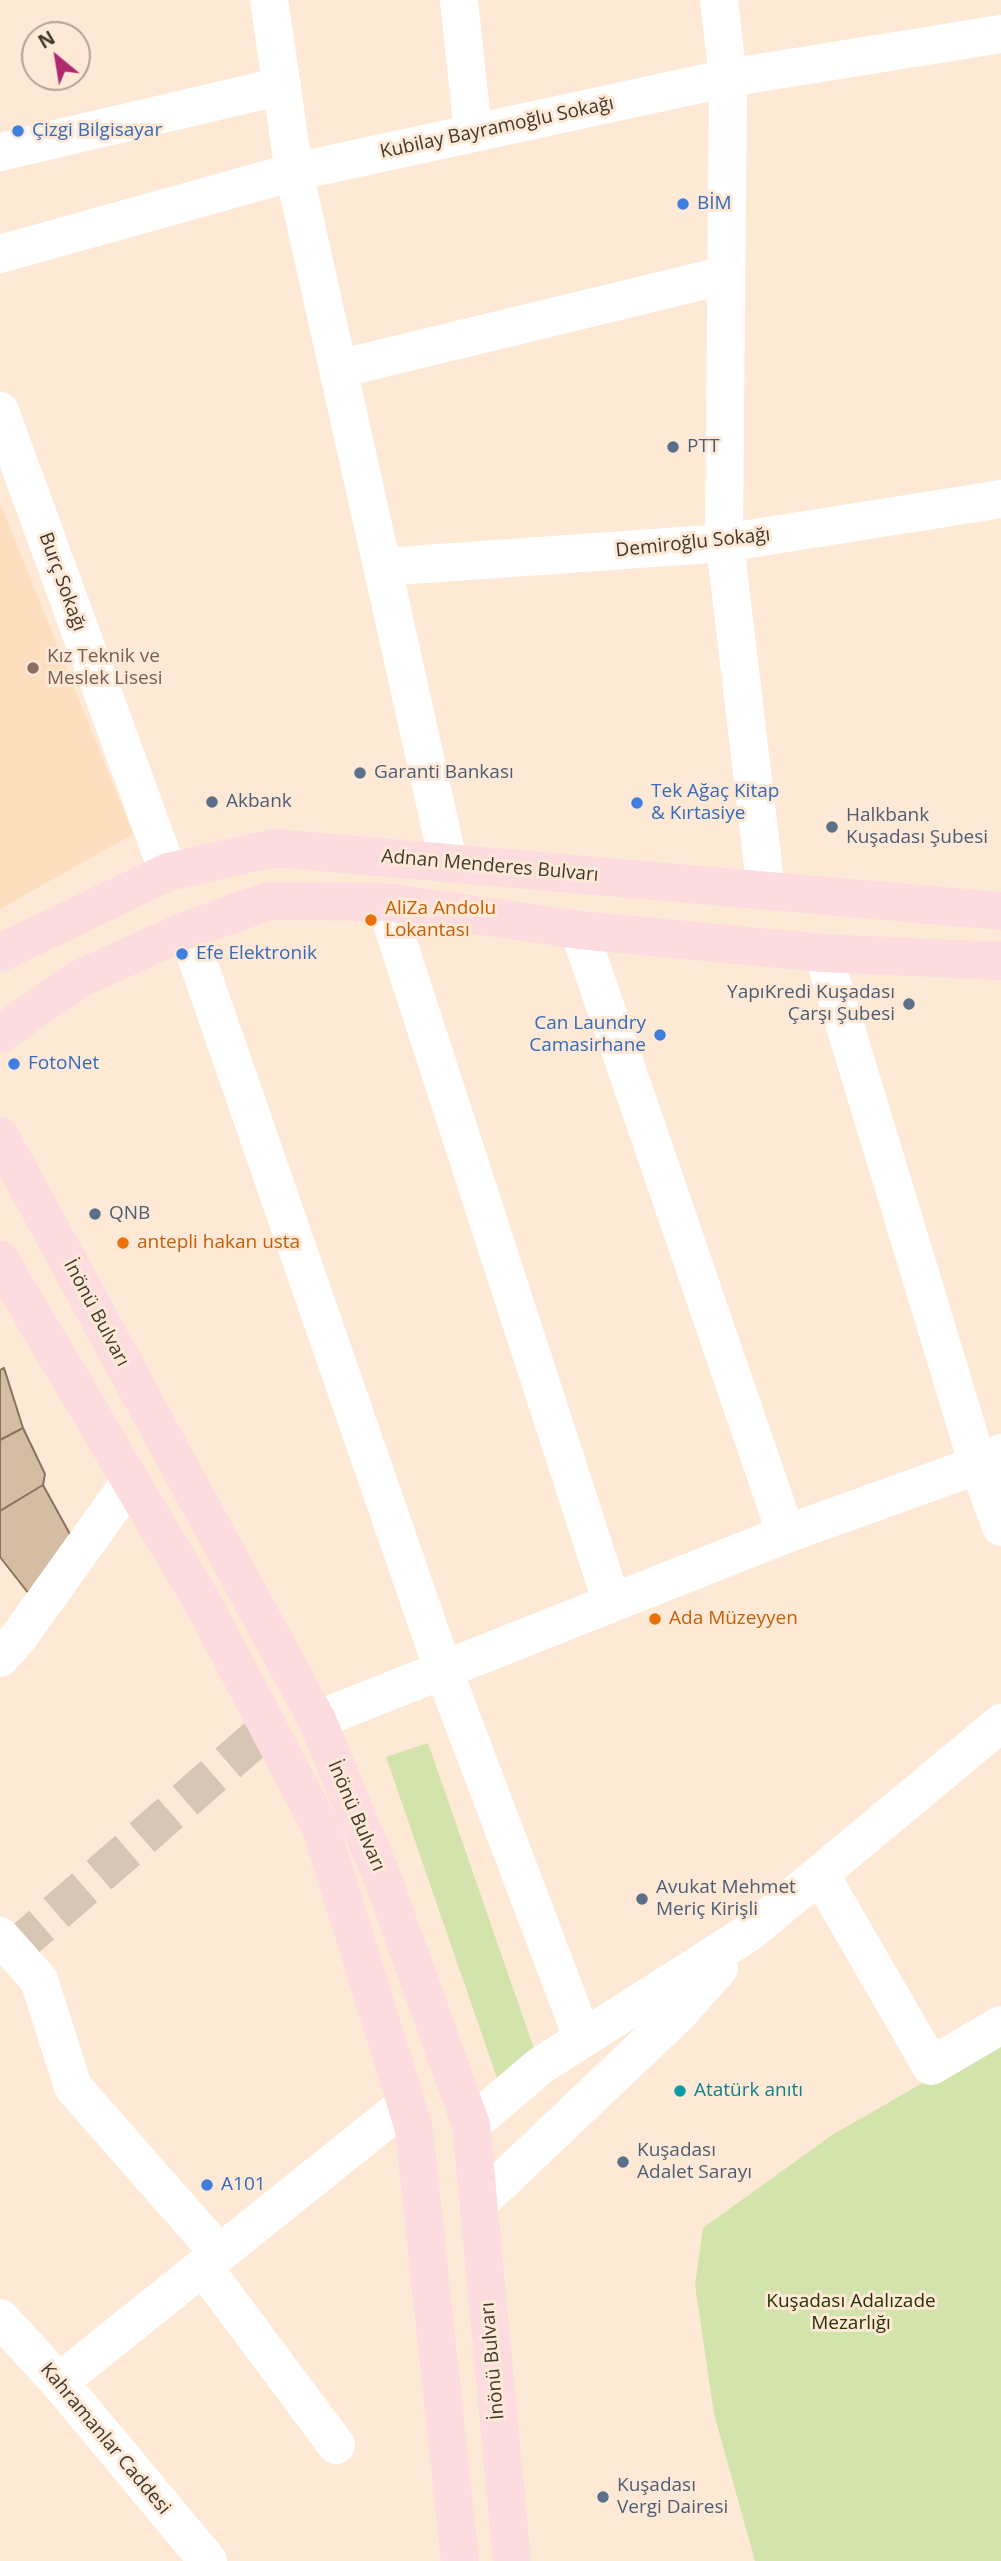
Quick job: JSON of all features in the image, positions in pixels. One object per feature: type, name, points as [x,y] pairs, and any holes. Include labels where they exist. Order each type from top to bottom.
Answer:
[{"type":"main road","name":"Adnan Menderes Bulvarı","points":[[0,953],[168,872],[274,848],[1001,911]]},
{"type":"main road","points":[[0,1001],[79,979],[187,930],[269,901],[385,902],[579,930],[823,953],[1001,961]]},
{"type":"main road","points":[[0,1034],[79,979]]},
{"type":"main road","name":"İnönü Bulvarı","points":[[0,1136],[317,1720],[382,1877],[471,2124],[512,2561]]},
{"type":"main road","name":"İnönü Bulvarı","points":[[0,1260],[204,1605],[321,1828],[410,2116],[460,2561]]},
{"type":"main road","points":[[410,2116],[471,2124]]},
{"type":"street","points":[[269,0],[294,172],[448,861]]},
{"type":"street","points":[[459,0],[473,133]]},
{"type":"street","points":[[719,0],[728,78],[724,543],[766,890]]},
{"type":"street","name":"Kubilay Bayramoğlu Sokağı","points":[[0,254],[294,172],[728,78],[1001,34]]},
{"type":"street","points":[[0,152],[282,86]]},
{"type":"street","points":[[338,369],[726,275]]},
{"type":"street","name":"Burç Sokağı","points":[[0,411],[168,872]]},
{"type":"street","name":"Demiroğlu Sokağı","points":[[383,567],[724,543],[1001,499]]},
{"type":"street","points":[[385,902],[612,1603]]},
{"type":"street","points":[[187,930],[443,1669],[583,2039]]},
{"type":"street","points":[[579,930],[786,1534]]},
{"type":"street","points":[[823,953],[990,1459],[1001,1527]]},
{"type":"street","points":[[317,1720],[786,1534],[990,1459]]},
{"type":"street","points":[[6,1635],[130,1482]]},
{"type":"street","points":[[471,2124],[540,2066],[750,1932],[1001,1723]]},
{"type":"street","points":[[820,1874],[931,2066],[1001,2025]]},
{"type":"street","points":[[478,2204],[677,2015],[750,1932]]},
{"type":"street","points":[[4,1950],[39,1980],[73,2087],[212,2260],[336,2445]]},
{"type":"street","points":[[59,2382],[212,2260],[410,2116]]},
{"type":"street","name":"Kahramanlar Caddesi","points":[[0,2318],[13,2357],[59,2382],[208,2561]]},
{"type":"shaded area","name":"Kız Teknik ve Meslek Lisesi","points":[[0,503],[133,834],[0,909]]},
{"type":"green space","points":[[428,1743],[540,2066],[498,2081],[386,1757]]},
{"type":"green space","name":"Kuşadası Adalızade Mezarlığı","points":[[1001,2038],[1001,2561],[755,2561],[714,2414],[695,2285],[703,2228],[832,2135]]},
{"type":"building","points":[[4,1368],[23,1428],[0,1440],[0,1370]]},
{"type":"building","points":[[23,1428],[45,1474],[43,1485],[0,1511],[0,1440]]},
{"type":"building","points":[[43,1485],[71,1536],[29,1594],[0,1557],[0,1511]]},
{"type":"tunnel","points":[[13,1950],[269,1727]]},
{"type":"place","name":"Çizgi Bilgisayar","points":[[18,131]]},
{"type":"place","name":"BİM","points":[[683,204]]},
{"type":"place","name":"PTT","points":[[673,447]]},
{"type":"place","name":"Kız Teknik ve Meslek Lisesi","points":[[33,668]]},
{"type":"place","name":"Garanti Bankası","points":[[360,773]]},
{"type":"place","name":"Akbank","points":[[212,802]]},
{"type":"place","name":"Tek Ağaç Kitap & Kırtasiye","points":[[637,803]]},
{"type":"place","name":"Halkbank Kuşadası Şubesi","points":[[832,827]]},
{"type":"place","name":"AliZa Andolu Lokantası","points":[[371,920]]},
{"type":"place","name":"Efe Elektronik","points":[[182,954]]},
{"type":"place","name":"YapıKredi Kuşadası Çarşı Şubesi","points":[[909,1004]]},
{"type":"place","name":"Can Laundry Camasirhane","points":[[660,1035]]},
{"type":"place","name":"FotoNet","points":[[14,1064]]},
{"type":"place","name":"QNB","points":[[95,1214]]},
{"type":"place","name":"antepli hakan usta","points":[[123,1243]]},
{"type":"place","name":"Ada Müzeyyen","points":[[655,1619]]},
{"type":"place","name":"Avukat Mehmet Meriç Kirişli","points":[[642,1899]]},
{"type":"place","name":"Atatürk anıtı","points":[[680,2091]]},
{"type":"place","name":"Kuşadası Adalet Sarayı","points":[[623,2162]]},
{"type":"place","name":"A101","points":[[207,2185]]},
{"type":"place","name":"Kuşadası Vergi Dairesi","points":[[603,2497]]}]
